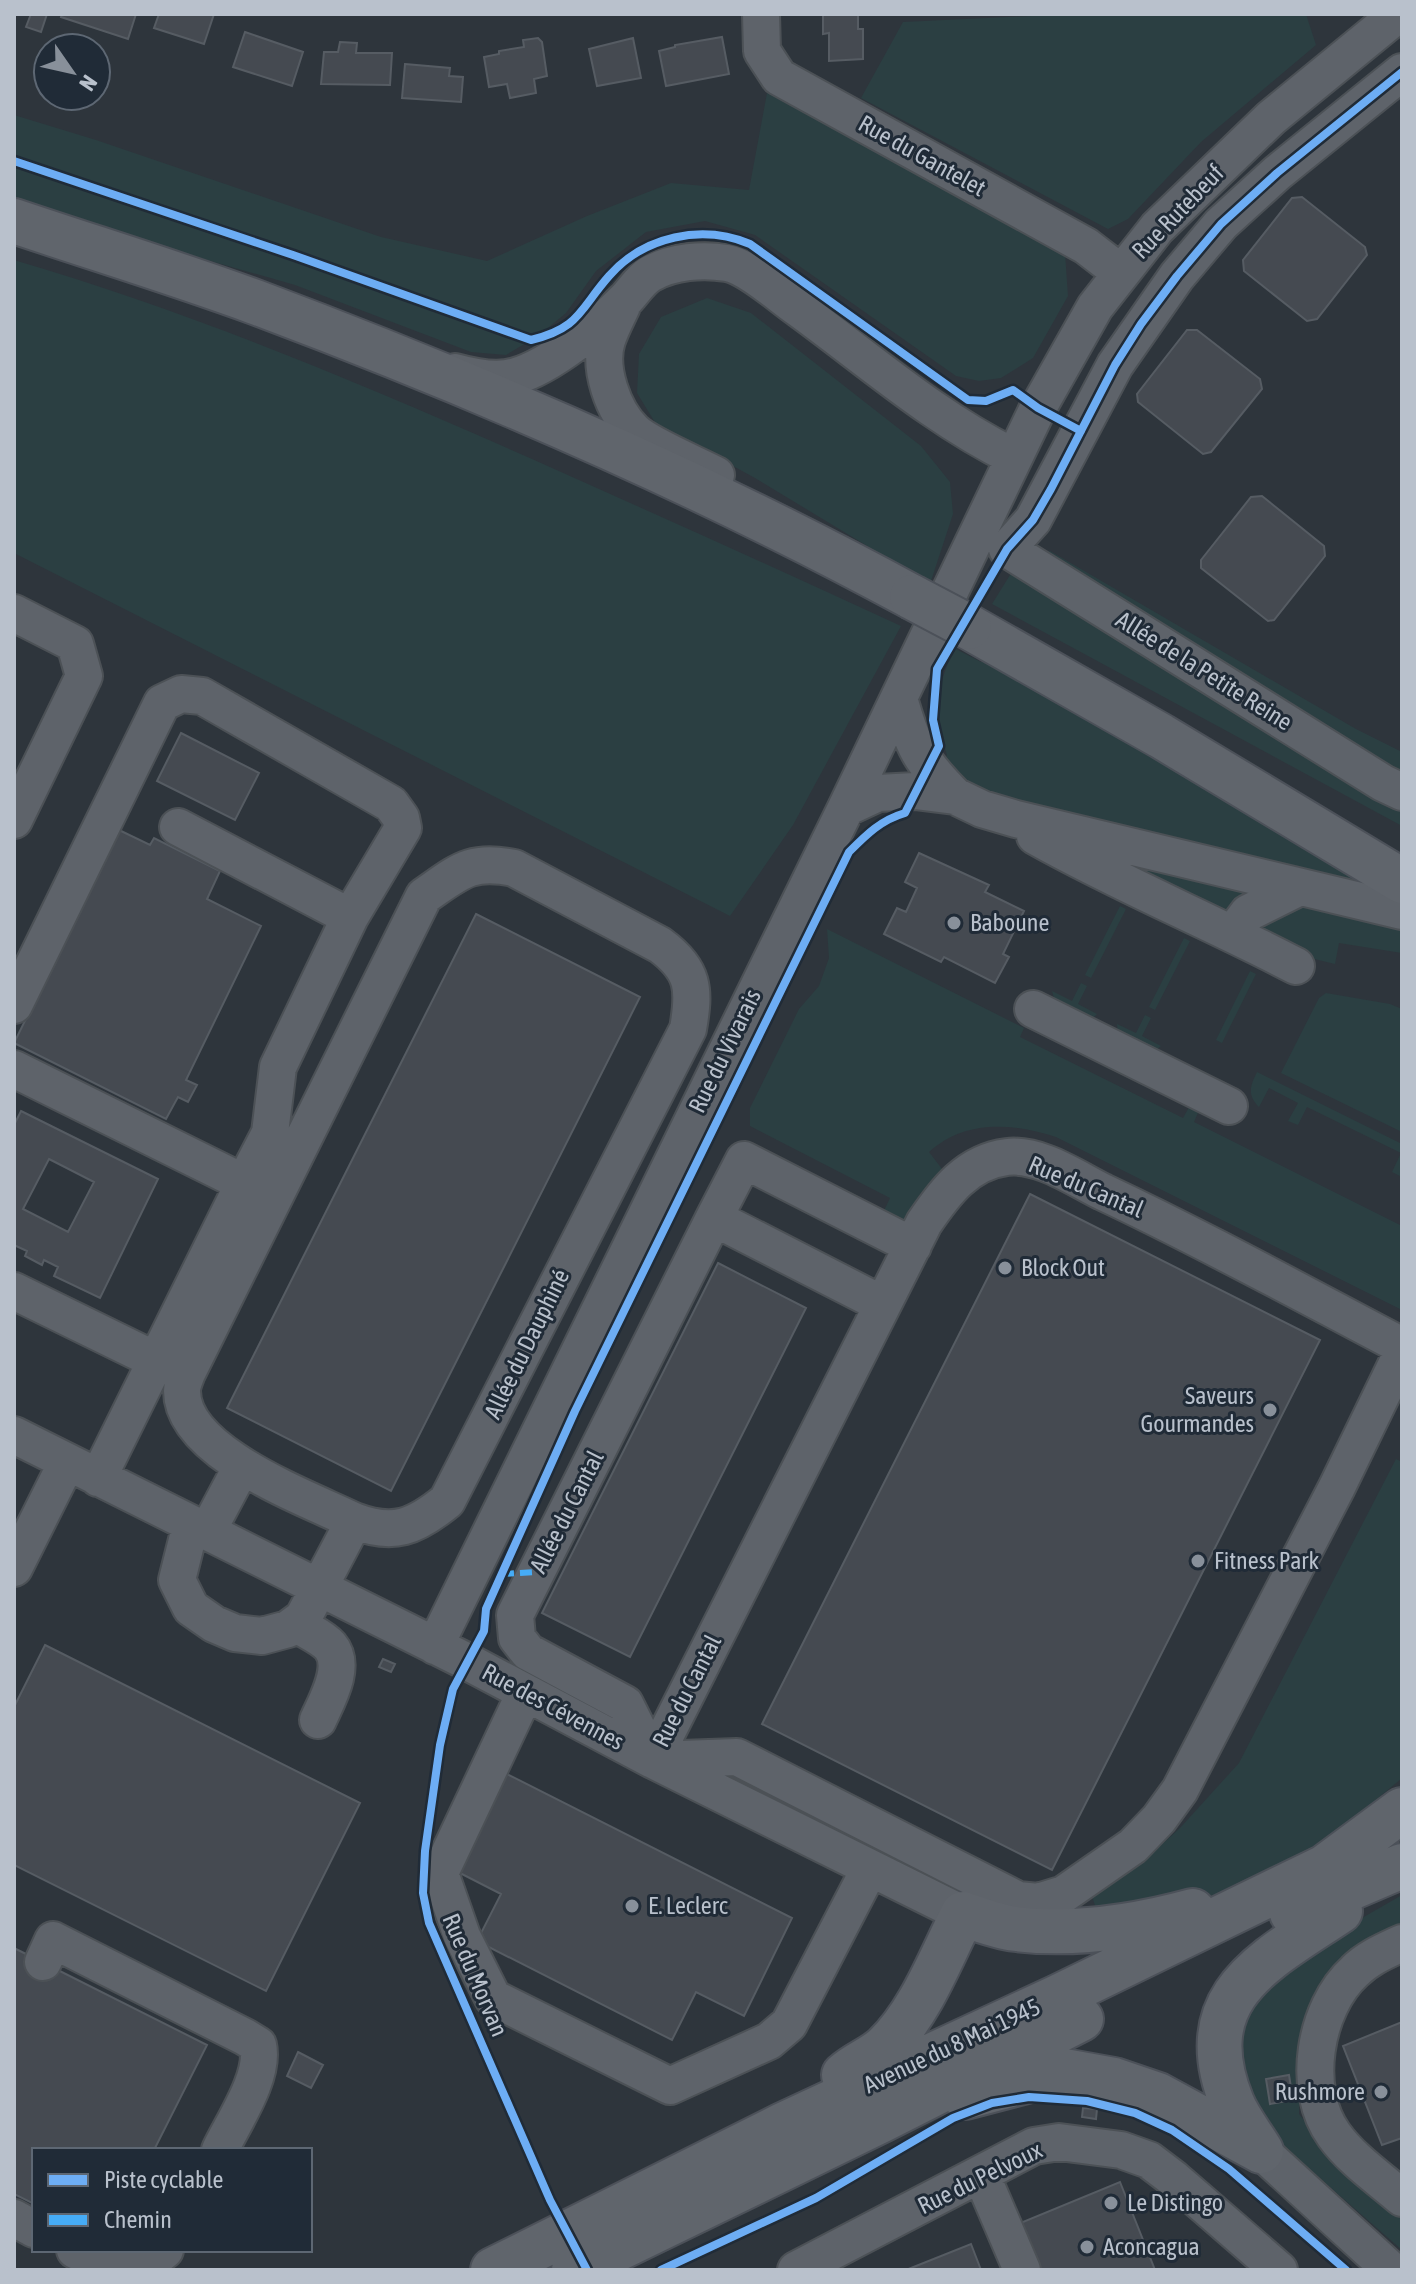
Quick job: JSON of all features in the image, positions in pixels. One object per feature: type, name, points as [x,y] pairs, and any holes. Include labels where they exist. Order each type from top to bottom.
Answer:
[{"type":"main road","points":[[14,221],[252,301],[394,355],[607,448],[817,545],[969,627],[1254,791],[1402,881]]},
{"type":"main road","points":[[1254,791],[1402,851]]},
{"type":"main road","name":"Avenue du 8 Mai 1945","points":[[493,2270],[783,2125],[1325,1867],[1402,1810]]},
{"type":"main road","points":[[1261,2151],[1233,2105],[1223,2073],[1218,2037],[1230,2001],[1254,1970],[1402,1868]]},
{"type":"main road","name":"Avenue du 8 Mai 1945","points":[[574,2270],[882,2120],[1280,1919],[1402,1868]]},
{"type":"main road","points":[[783,2125],[851,2068],[881,2051],[900,2031],[919,2002],[963,1914],[1014,1929],[1050,1931],[1149,1923],[1285,1887]]},
{"type":"main road","points":[[882,2120],[1064,2071],[1114,2080],[1158,2095],[1261,2151]]},
{"type":"street","name":"Rue du Gantelet","points":[[761,14],[762,51],[779,77],[1086,246],[1121,273]]},
{"type":"street","name":"Rue Rutebeuf","points":[[1014,457],[1095,307],[1157,228],[1271,118],[1398,14]]},
{"type":"street","name":"Allée de la Petite Reine","points":[[1402,72],[1277,173],[1221,224],[1177,276],[1115,365],[1033,520],[1007,549],[1402,792]]},
{"type":"street","points":[[394,355],[463,374],[488,378],[514,377],[543,365],[624,301],[649,274],[704,260],[732,264],[840,339],[942,416],[980,441],[1014,457]]},
{"type":"street","points":[[624,301],[606,342],[607,377],[619,407],[636,433],[741,488],[817,545]]},
{"type":"street","name":"Rue du Vivarais","points":[[435,1646],[846,808],[1014,457]]},
{"type":"street","points":[[14,613],[75,644],[84,676],[14,820]]},
{"type":"street","points":[[14,1005],[162,703],[181,694],[202,696],[391,804],[401,818],[403,828],[350,917],[278,1067],[270,1133],[157,1361],[14,1568]]},
{"type":"street","points":[[899,698],[908,732],[927,768],[955,796]]},
{"type":"street","points":[[846,808],[878,793],[915,791],[955,796],[982,809],[1016,819],[1402,911]]},
{"type":"street","points":[[1016,819],[1031,833],[1073,857],[1296,966]]},
{"type":"street","points":[[178,827],[350,917]]},
{"type":"street","name":"Allée du Dauphiné","points":[[476,864],[514,868],[660,945],[679,959],[689,979],[693,1003],[688,1029],[447,1501],[413,1524],[392,1530],[375,1529],[242,1466],[211,1444],[190,1420],[182,1392],[187,1373],[424,896],[476,864]]},
{"type":"street","points":[[1233,933],[1248,913],[1300,887]]},
{"type":"street","points":[[1033,1009],[1229,1106]]},
{"type":"street","points":[[14,1069],[244,1183]]},
{"type":"street","name":"Rue du Cantal","points":[[1402,1346],[1145,1211],[1042,1162],[1011,1156],[983,1161],[960,1178],[939,1202],[913,1246],[653,1760],[737,1757],[1018,1900],[1038,1902],[1064,1894],[1133,1846],[1159,1819],[1180,1790],[1337,1487],[1402,1353]]},
{"type":"street","name":"Allée du Cantal","points":[[653,1760],[625,1704],[528,1652],[517,1638],[515,1615],[714,1218],[744,1160],[913,1246]]},
{"type":"street","points":[[714,1218],[882,1304]]},
{"type":"street","points":[[14,1291],[157,1361]]},
{"type":"street","name":"Rue des Cévennes","points":[[14,1435],[963,1914]]},
{"type":"street","points":[[242,1466],[199,1528],[177,1580],[191,1608],[214,1624],[235,1633],[262,1636],[297,1624],[354,1521]]},
{"type":"street","points":[[297,1624],[331,1647],[336,1661],[335,1677],[318,1720]]},
{"type":"street","points":[[525,1693],[440,1873],[462,1936],[493,1998],[670,2086],[769,2041],[789,2024],[870,1868]]},
{"type":"street","points":[[43,1962],[53,1940],[258,2045],[261,2059],[257,2074],[221,2148]]},
{"type":"street","points":[[1402,1943],[1376,1955],[1353,1972],[1338,1992],[1323,2023],[1314,2081],[1320,2108],[1333,2134],[1402,2198]]},
{"type":"street","name":"Rue du Pelvoux","points":[[796,2270],[1034,2146],[1059,2142],[1121,2150],[1149,2160],[1279,2270]]},
{"type":"street","points":[[1261,2151],[1391,2270]]},
{"type":"street","points":[[981,2174],[1022,2270]]},
{"type":"street","points":[[14,2218],[32,2228]]},
{"type":"street","points":[[80,2252],[115,2266],[138,2265],[163,2252]]},
{"type":"green space","points":[[1072,14],[1306,14],[1316,45],[1201,142],[1128,219],[1108,229],[861,98],[903,22]]},
{"type":"green space","points":[[767,93],[1065,253],[1068,296],[1033,358],[1001,378],[979,381],[956,376],[755,235],[705,221],[646,232],[596,271],[566,313],[538,336],[506,355],[471,352],[295,285],[105,231],[14,201],[14,115],[381,237],[487,261],[587,216],[671,183],[749,190]]},
{"type":"green space","points":[[14,260],[146,302],[340,377],[532,459],[901,626],[793,825],[730,916],[14,553]]},
{"type":"green space","points":[[707,298],[751,313],[921,446],[950,482],[953,514],[930,584],[755,478],[656,424],[637,393],[639,354],[661,317]]},
{"type":"green space","points":[[1050,551],[1356,729],[1402,752],[1402,826],[992,604],[1015,567]]},
{"type":"green space","points":[[954,648],[981,662],[993,662],[1402,893],[1004,802],[940,767],[947,755],[939,724],[939,690]]},
{"type":"green space","points":[[1059,837],[1257,888],[1231,917]]},
{"type":"green space","points":[[1309,904],[1402,927],[1402,953],[1339,943],[1335,964],[1306,957],[1261,935],[1256,924],[1279,909]]},
{"type":"green space","points":[[1120,906],[1126,909],[1091,978],[1085,975]]},
{"type":"green space","points":[[827,929],[1024,1028],[1020,1037],[1183,1118],[1192,1102],[1201,1106],[1194,1122],[1402,1226],[1402,1310],[1056,1137],[1040,1132],[990,1127],[974,1129],[943,1141],[929,1152],[942,1169],[920,1194],[902,1228],[881,1217],[890,1198],[750,1126],[750,1108],[799,1009],[819,986],[829,958]]},
{"type":"green space","points":[[1184,938],[1190,941],[1155,1010],[1149,1007]]},
{"type":"green space","points":[[1250,971],[1256,974],[1222,1043],[1216,1040]]},
{"type":"green space","points":[[1081,983],[1087,986],[1078,1004],[1097,1014],[1092,1019],[1056,1005],[1052,991],[1072,1001]]},
{"type":"green space","points":[[1326,993],[1390,1004],[1402,1009],[1402,1132],[1281,1073],[1319,998]]},
{"type":"green space","points":[[1145,1015],[1151,1018],[1142,1036],[1161,1046],[1155,1051],[1118,1036],[1117,1024],[1136,1033]]},
{"type":"green space","points":[[1257,1072],[1402,1144],[1402,1177],[1392,1172],[1401,1153],[1307,1107],[1298,1125],[1288,1121],[1298,1103],[1269,1088],[1259,1107],[1251,1090]]},
{"type":"green space","points":[[1396,1459],[1402,1462],[1402,1778],[1333,1833],[1257,1879],[1202,1898],[1098,1915],[1092,1896],[1148,1857],[1180,1828],[1239,1763]]},
{"type":"green space","points":[[1402,1895],[1402,1932],[1301,2046],[1299,2114],[1339,2165],[1402,2220],[1402,2250],[1276,2140],[1235,2069],[1241,2011],[1296,1956]]},
{"type":"building","points":[[31,14],[47,14],[41,32],[26,27]]},
{"type":"building","points":[[62,14],[136,14],[128,39],[61,17]]},
{"type":"building","points":[[159,14],[214,14],[204,44],[154,28]]},
{"type":"building","points":[[823,14],[858,14],[858,29],[863,29],[863,59],[829,61],[829,33],[823,34]]},
{"type":"building","points":[[245,32],[303,52],[292,86],[233,67]]},
{"type":"building","points":[[722,37],[729,74],[666,86],[659,51]]},
{"type":"building","points":[[538,38],[542,42],[547,76],[534,79],[536,93],[510,98],[507,84],[489,87],[484,57],[524,47],[523,40]]},
{"type":"building","points":[[633,38],[641,78],[597,86],[589,49]]},
{"type":"building","points":[[340,42],[357,43],[356,53],[392,53],[390,85],[321,84],[324,52],[338,52]]},
{"type":"building","points":[[405,64],[450,68],[449,76],[463,77],[461,102],[402,98]]},
{"type":"building","points":[[1302,197],[1365,247],[1367,255],[1317,319],[1307,321],[1244,271],[1243,260],[1292,198]]},
{"type":"building","points":[[1187,330],[1197,330],[1260,379],[1262,389],[1211,452],[1203,454],[1138,402],[1137,394]]},
{"type":"building","points":[[1262,496],[1324,546],[1325,556],[1274,620],[1268,621],[1201,568],[1201,560],[1251,497]]},
{"type":"building","points":[[181,733],[259,773],[235,820],[157,781]]},
{"type":"building","points":[[119,830],[150,845],[154,838],[220,871],[207,899],[261,926],[186,1080],[197,1085],[188,1102],[178,1097],[166,1119],[14,1043]]},
{"type":"building","name":"Baboune","points":[[919,853],[989,885],[985,892],[1024,911],[1003,954],[1009,957],[995,983],[944,957],[941,962],[884,934],[897,908],[906,912],[917,888],[905,882]]},
{"type":"building","points":[[476,914],[640,997],[391,1491],[227,1408]]},
{"type":"building","points":[[21,1111],[158,1179],[100,1298],[54,1276],[58,1267],[44,1260],[42,1265],[25,1256],[27,1251],[14,1245],[14,1125]],"holes":[[[49,1159],[94,1182],[68,1232],[23,1209]]]},
{"type":"building","points":[[1030,1194],[1320,1340],[1052,1870],[762,1724]]},
{"type":"building","points":[[718,1263],[806,1308],[630,1657],[542,1613]]},
{"type":"building","points":[[45,1645],[360,1803],[266,1991],[14,1865],[14,1707]]},
{"type":"building","points":[[383,1659],[395,1664],[391,1672],[379,1667]]},
{"type":"building","name":"E. Leclerc","points":[[503,1772],[792,1918],[744,2016],[696,1992],[672,2040],[477,1941],[501,1894],[454,1870]]},
{"type":"building","points":[[14,1948],[207,2045],[155,2148],[32,2148],[32,2203],[14,2194]]},
{"type":"building","name":"Rushmore","points":[[1402,2022],[1402,2138],[1382,2145],[1343,2046]]},
{"type":"building","points":[[298,2052],[323,2065],[311,2088],[287,2076]]},
{"type":"building","points":[[1289,2075],[1293,2100],[1270,2104],[1266,2079]]},
{"type":"building","points":[[1083,2108],[1097,2109],[1096,2119],[1082,2117]]},
{"type":"building","name":"Aconcagua","points":[[1120,2182],[1155,2270],[1037,2270],[1018,2224]]},
{"type":"building","points":[[971,2244],[981,2270],[906,2270]]},
{"type":"marked path","points":[[502,1574],[537,1572]]},
{"type":"cycle path","name":"Rue du Morvan","points":[[587,2270],[550,2200],[429,1923],[423,1893],[425,1851],[440,1745],[453,1689],[484,1631],[486,1609],[575,1411],[849,852],[881,824],[905,813],[939,746],[933,720],[937,669],[1007,549],[1033,520],[1115,365],[1177,276],[1221,224],[1277,173],[1402,72]]},
{"type":"cycle path","points":[[14,161],[293,255],[531,340],[560,330],[569,323],[609,276],[639,251],[656,243],[694,235],[732,238],[750,244],[968,400],[986,401],[1013,390],[1038,408],[1081,431]]},
{"type":"cycle path","points":[[661,2270],[816,2198],[953,2118],[992,2103],[1029,2097],[1087,2101],[1135,2113],[1172,2130],[1229,2169],[1346,2270]]},
{"type":"place","name":"Baboune","points":[[954,923]]},
{"type":"place","name":"Block Out","points":[[1005,1268]]},
{"type":"place","name":"Saveurs Gourmandes","points":[[1270,1410]]},
{"type":"place","name":"Fitness Park","points":[[1198,1561]]},
{"type":"place","name":"E. Leclerc","points":[[632,1906]]},
{"type":"place","name":"Rushmore","points":[[1381,2092]]},
{"type":"place","name":"Le Distingo","points":[[1111,2203]]},
{"type":"place","name":"Aconcagua","points":[[1087,2247]]}]
